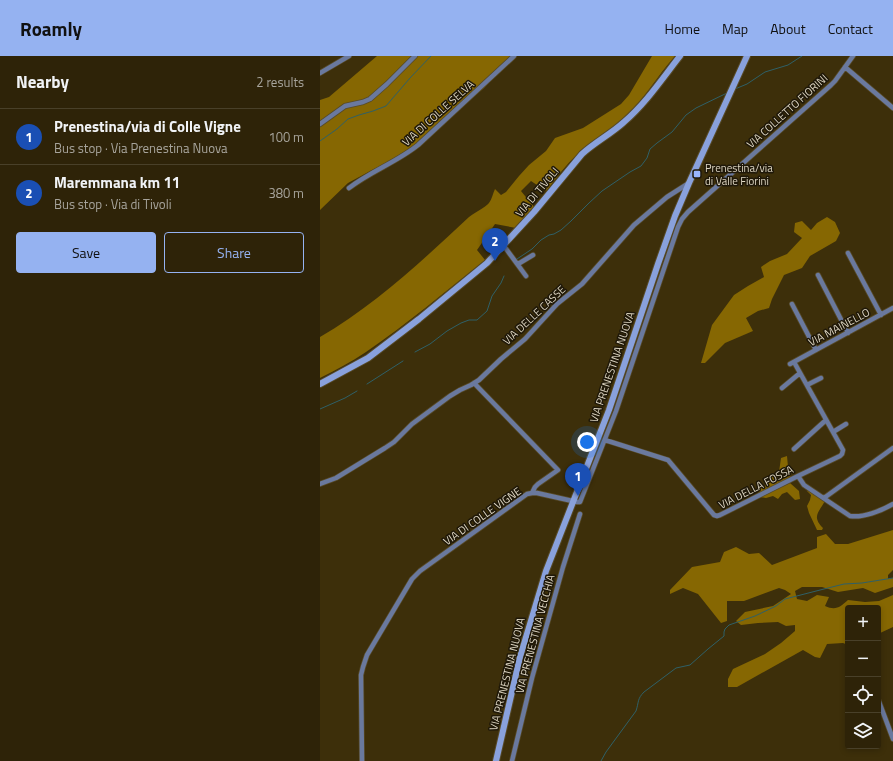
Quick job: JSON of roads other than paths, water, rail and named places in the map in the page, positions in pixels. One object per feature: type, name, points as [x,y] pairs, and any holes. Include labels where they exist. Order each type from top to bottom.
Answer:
[{"type":"main road","name":"VIA DI TIVOLI","points":[[320,384],[368,358],[419,319],[494,257],[539,206],[578,158],[630,116],[653,91],[680,56]]},
{"type":"main road","name":"VIA PRENESTINA NUOVA","points":[[496,761],[522,650],[546,571],[609,410],[675,216],[747,56]]},
{"type":"street","points":[[320,73],[349,56]]},
{"type":"street","points":[[320,124],[345,106],[370,99],[415,56]]},
{"type":"street","name":"VIA DI COLLE SELVA","points":[[350,188],[360,180],[416,147],[514,56]]},
{"type":"street","name":"VIA COLLETTO FIORINI","points":[[605,440],[680,224],[684,217],[831,85],[853,56]]},
{"type":"street","points":[[845,67],[893,108]]},
{"type":"street","name":"VIA DELLE CASSE","points":[[320,484],[336,478],[385,448],[394,442],[412,424],[450,396],[484,376],[501,359],[524,340],[554,306],[583,283],[634,225],[664,199],[689,183]]},
{"type":"street","points":[[504,246],[526,276]]},
{"type":"street","points":[[848,253],[881,315]]},
{"type":"street","points":[[518,264],[533,255]]},
{"type":"street","points":[[818,275],[848,333]]},
{"type":"street","points":[[792,304],[816,350]]},
{"type":"street","name":"VIA MAINELLO","points":[[842,454],[843,450],[800,373],[792,363],[893,308]]},
{"type":"street","points":[[782,388],[800,373]]},
{"type":"street","points":[[807,385],[821,378]]},
{"type":"street","points":[[474,383],[558,470],[538,484],[532,493]]},
{"type":"street","points":[[794,449],[826,420]]},
{"type":"street","points":[[833,432],[846,424]]},
{"type":"street","points":[[573,501],[581,501],[605,440]]},
{"type":"street","name":"VIA DELLA FOSSA","points":[[605,440],[668,460],[716,516],[842,454]]},
{"type":"street","points":[[824,498],[893,448]]},
{"type":"street","points":[[798,476],[803,484],[847,514],[856,517],[893,504]]},
{"type":"street","name":"VIA DI COLLE VIGNE","points":[[362,761],[362,669],[367,655],[411,581],[420,571],[524,496],[537,493],[573,501]]},
{"type":"street","name":"VIA PRENESTINA VECCHIA","points":[[512,761],[532,678],[563,567],[580,514]]},
{"type":"street","points":[[881,707],[893,739]]},
{"type":"waterway","points":[[320,141],[348,119],[386,106],[431,56]]},
{"type":"waterway","points":[[735,89],[747,84],[765,72],[788,65],[802,56]]},
{"type":"waterway","points":[[517,259],[532,249],[541,240],[561,230],[602,191],[641,166],[647,158],[650,149],[672,132],[686,115],[696,108],[727,93]]},
{"type":"waterway","points":[[415,352],[430,344],[447,331],[461,323],[469,320],[477,320],[487,311],[492,296],[504,276]]},
{"type":"waterway","points":[[367,384],[403,361]]},
{"type":"waterway","points":[[320,409],[357,391]]},
{"type":"waterway","points":[[601,761],[636,711],[642,694],[676,668],[690,665],[724,636],[725,629],[729,625],[755,616],[776,606],[785,599],[844,584],[893,578]]},
{"type":"place","name":"Prenestina/via di Valle Fiorini","points":[[697,174]]},
{"type":"place","name":"Maremmana km 11","points":[[495,261]]},
{"type":"place","name":"Prenestina/via di Colle Vigne","points":[[578,496]]}]
